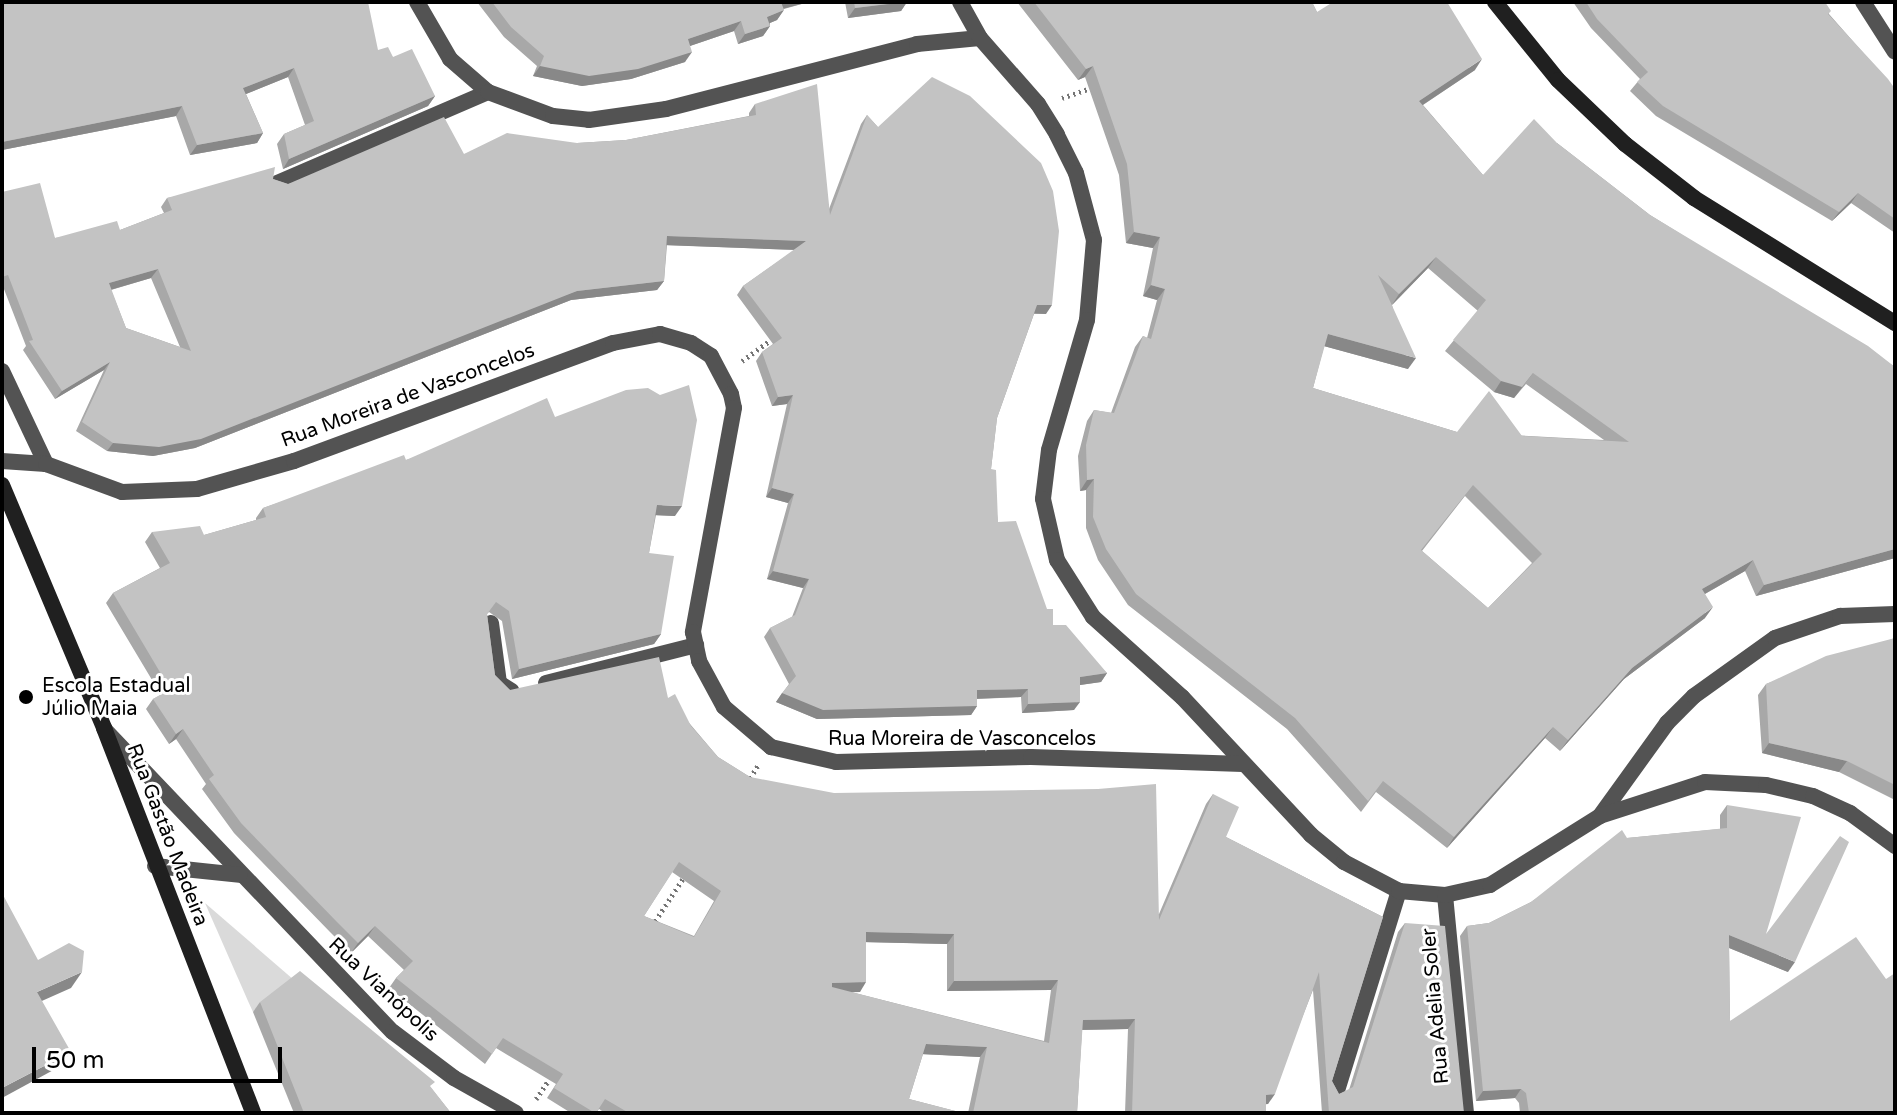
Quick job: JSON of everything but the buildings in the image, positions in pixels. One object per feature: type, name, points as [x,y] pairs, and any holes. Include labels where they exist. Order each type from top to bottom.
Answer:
[{"type":"street","points":[[417,2],[450,59],[488,92],[553,116],[589,120],[666,109],[917,44],[980,38]]},
{"type":"street","points":[[960,2],[980,38],[1038,104],[1076,173],[1094,240],[1087,320],[1049,450],[1043,499],[1057,560],[1093,617],[1182,697],[1243,764],[1333,853],[1399,891],[1445,895],[1490,885],[1600,816],[1705,782],[1766,785],[1813,796],[1850,813],[1895,846]]},
{"type":"street","points":[[1495,2],[1558,80],[1625,144],[1694,198],[1895,323]]},
{"type":"street","points":[[1863,2],[1895,52]]},
{"type":"street","points":[[277,183],[488,92]]},
{"type":"street","name":"Rua Moreira de Vasconcelos","points":[[2,461],[46,464],[122,492],[197,489],[294,461],[613,343],[660,334],[691,343],[724,373],[734,408],[693,632],[724,707],[771,747],[836,762],[1031,757],[1243,764]]},
{"type":"street","points":[[2,371],[46,464]]},
{"type":"street","name":"Rua Gastão Madeira","points":[[2,485],[104,728],[253,1113]]},
{"type":"street","points":[[1600,816],[1667,723],[1694,696],[1775,638],[1840,616],[1895,614]]},
{"type":"street","points":[[491,623],[499,683],[509,691],[696,645]]},
{"type":"street","name":"Rua Vianópolis","points":[[104,728],[240,875],[393,1032],[454,1078],[516,1113]]},
{"type":"street","points":[[155,866],[240,875]]},
{"type":"street","points":[[1336,1094],[1399,891]]},
{"type":"street","name":"Rua Adelia Soler","points":[[1445,895],[1466,1113]]},
{"type":"path","points":[[1038,104],[1097,86]]},
{"type":"path","points":[[724,373],[788,328]]},
{"type":"path","points":[[745,786],[771,747]]},
{"type":"path","points":[[649,930],[692,865]]},
{"type":"path","points":[[527,1113],[562,1061]]},
{"type":"shaded area","points":[[205,903],[294,980],[253,1012],[248,1001]]},
{"type":"place","name":"Escola Estadual Júlio Maia","points":[[26,697]]}]
